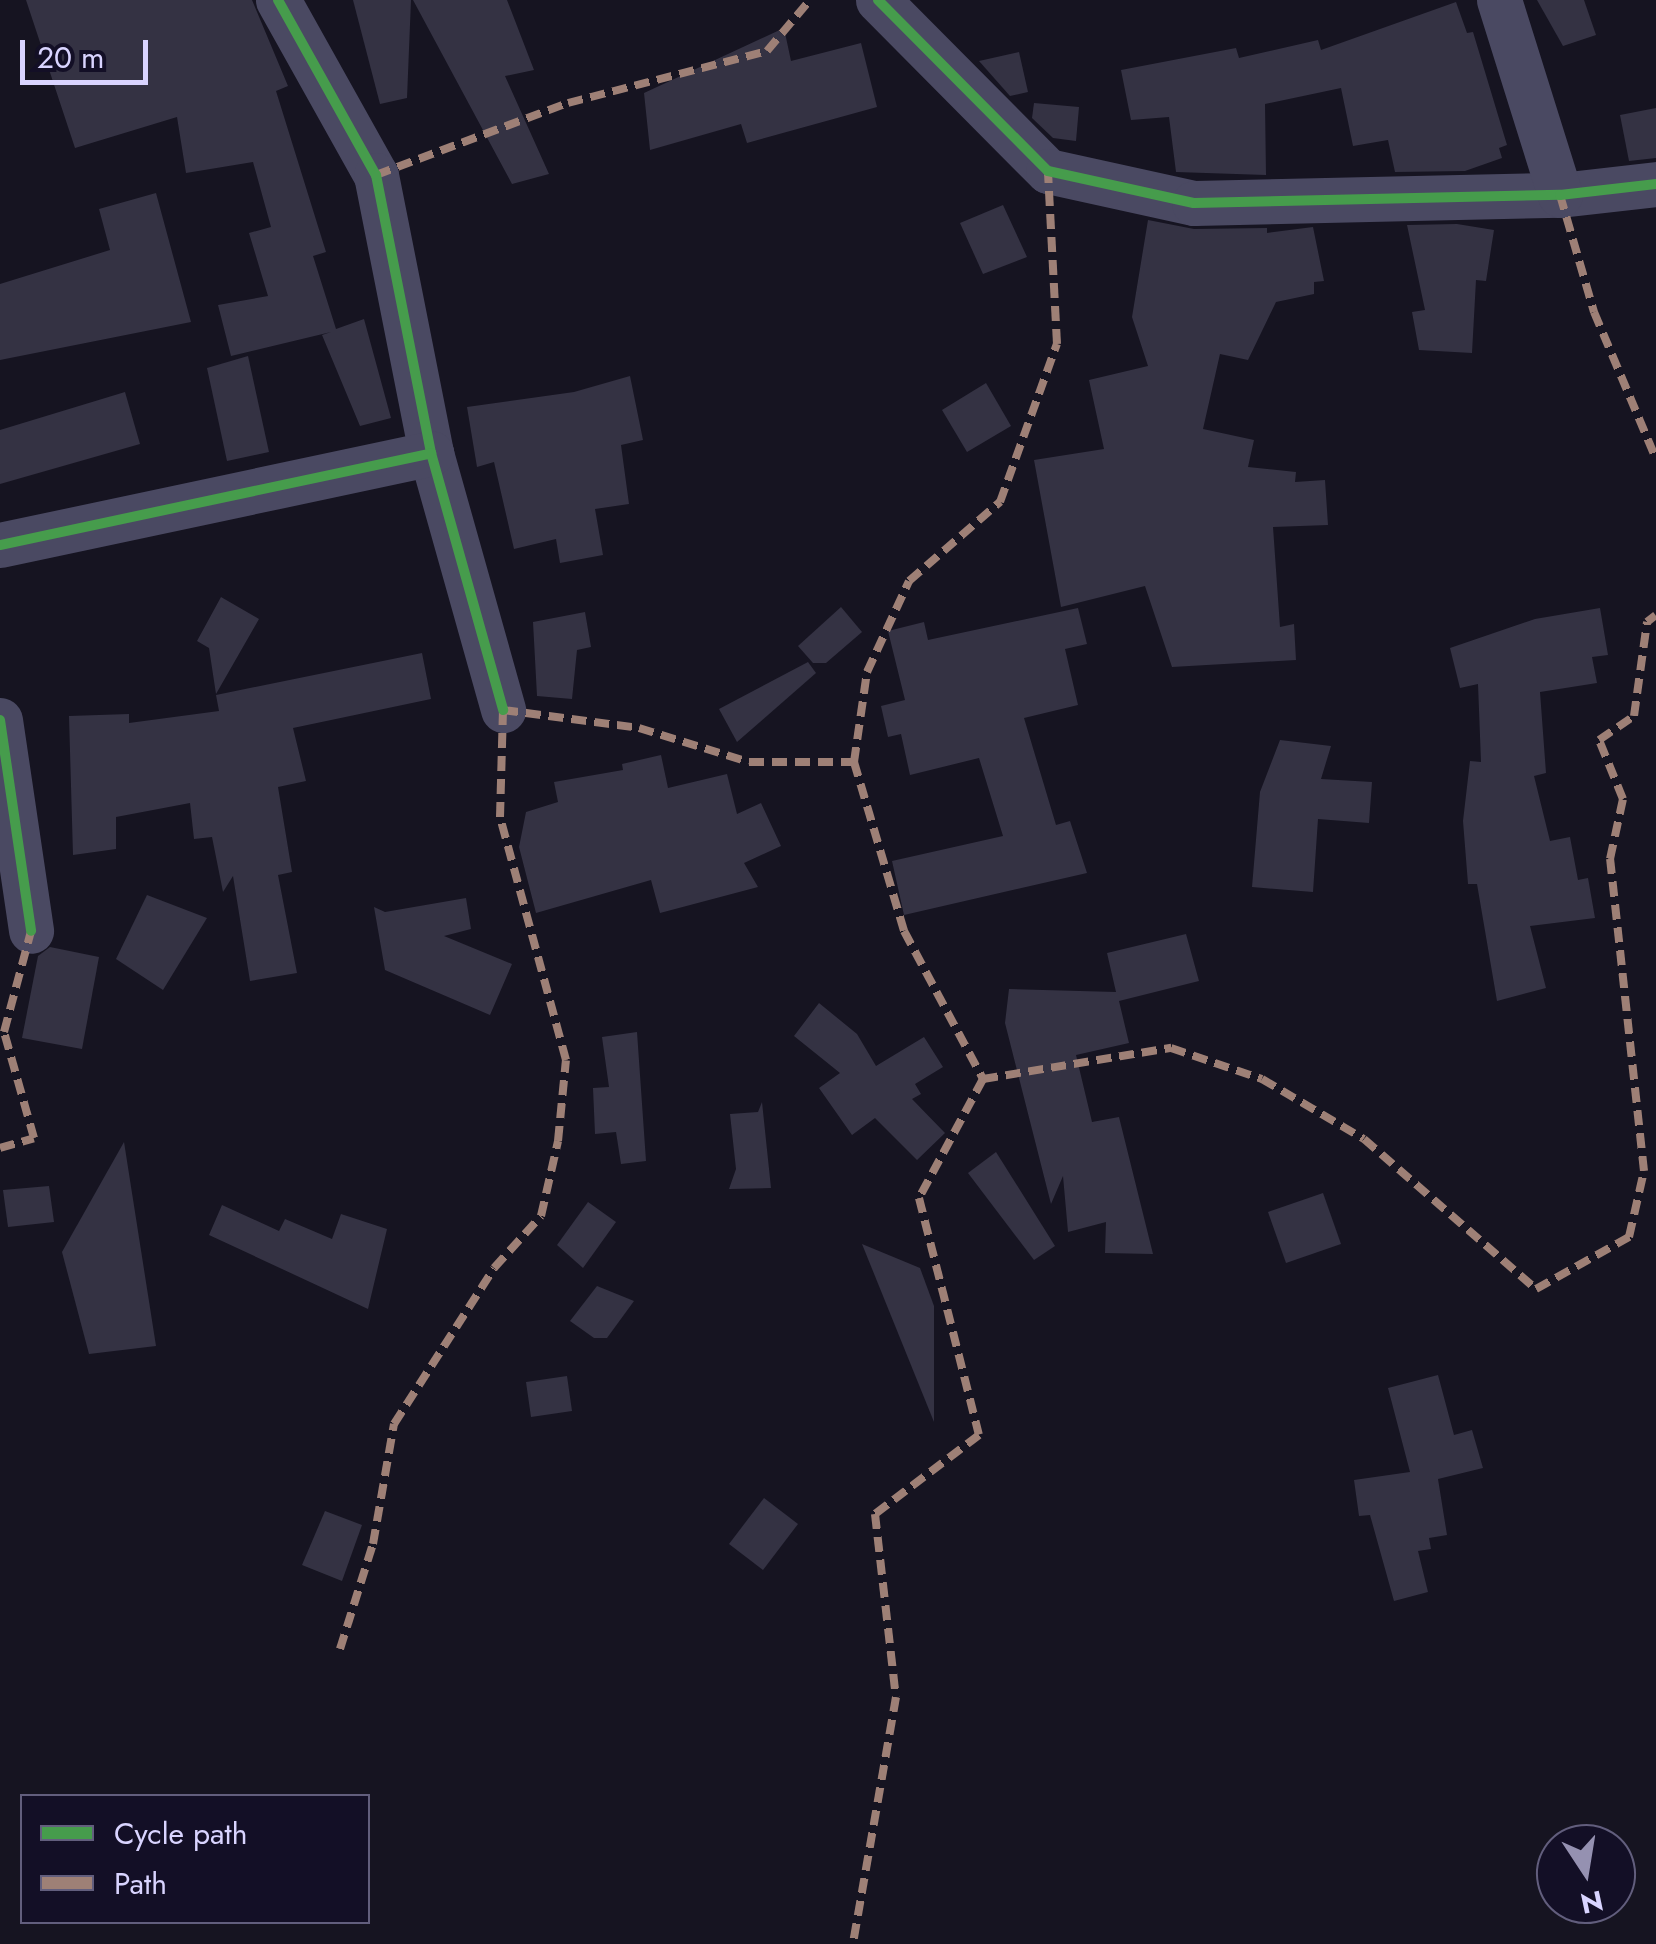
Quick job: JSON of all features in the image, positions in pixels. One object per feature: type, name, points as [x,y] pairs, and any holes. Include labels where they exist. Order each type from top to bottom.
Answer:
[{"type":"street","points":[[278,0],[376,175],[430,453],[503,710]]},
{"type":"street","points":[[878,0],[1048,170],[1194,204],[1560,196],[1656,184]]},
{"type":"street","points":[[1499,0],[1560,196]]},
{"type":"street","points":[[0,545],[430,453]]},
{"type":"street","points":[[0,720],[31,930]]},
{"type":"building","points":[[26,0],[252,0],[288,86],[276,91],[326,252],[313,256],[336,329],[364,319],[391,418],[360,426],[322,335],[331,332],[231,356],[218,305],[268,296],[249,233],[271,227],[253,162],[186,173],[177,117],[75,148]]},
{"type":"building","points":[[353,0],[411,0],[407,98],[380,104]]},
{"type":"building","points":[[413,0],[507,0],[534,70],[505,76],[549,174],[512,184]]},
{"type":"building","points":[[1537,0],[1584,0],[1596,35],[1563,46]]},
{"type":"building","points":[[1456,2],[1467,33],[1473,32],[1507,145],[1499,148],[1502,158],[1465,171],[1395,172],[1388,140],[1353,146],[1341,88],[1265,104],[1266,175],[1176,172],[1169,117],[1131,120],[1121,70],[1236,48],[1239,58],[1318,40],[1321,50]]},
{"type":"building","points":[[784,28],[791,61],[861,43],[877,107],[747,143],[741,124],[650,150],[644,93]]},
{"type":"building","points":[[1019,52],[1028,92],[1010,96],[979,61]]},
{"type":"building","points":[[1034,103],[1079,107],[1076,141],[1053,138],[1032,118]]},
{"type":"building","points":[[1656,108],[1656,158],[1629,161],[1620,115]]},
{"type":"building","points":[[156,193],[191,322],[0,360],[0,284],[110,250],[99,209]]},
{"type":"building","points":[[1003,205],[1027,257],[983,274],[960,223]]},
{"type":"building","points":[[1148,220],[1194,229],[1267,228],[1267,233],[1313,227],[1324,281],[1314,282],[1314,294],[1276,302],[1248,360],[1220,354],[1203,429],[1254,440],[1248,467],[1296,472],[1295,482],[1325,480],[1328,525],[1273,527],[1280,627],[1294,624],[1296,660],[1172,667],[1145,586],[1061,607],[1034,460],[1104,449],[1089,380],[1148,366],[1132,317]]},
{"type":"building","points":[[1457,224],[1494,230],[1486,281],[1476,280],[1472,353],[1419,350],[1412,312],[1425,310],[1407,225]]},
{"type":"building","points":[[248,356],[269,452],[227,461],[207,368]]},
{"type":"building","points":[[630,376],[643,440],[621,445],[629,504],[595,509],[603,555],[560,563],[556,539],[514,549],[494,462],[477,467],[467,407],[574,392]]},
{"type":"building","points":[[986,383],[1011,426],[967,452],[942,410]]},
{"type":"building","points":[[125,392],[140,444],[0,484],[0,430]]},
{"type":"building","points":[[221,597],[259,619],[216,694],[209,648],[197,641]]},
{"type":"building","points":[[841,607],[862,632],[826,663],[813,663],[798,646]]},
{"type":"building","points":[[1078,608],[1087,644],[1065,649],[1078,705],[1024,718],[1056,825],[1070,821],[1087,873],[904,915],[892,861],[1003,836],[979,758],[910,775],[901,734],[888,737],[881,706],[905,700],[888,631],[924,622],[928,640]]},
{"type":"building","points":[[1600,608],[1608,655],[1592,657],[1597,683],[1540,692],[1546,773],[1534,776],[1550,841],[1570,837],[1578,880],[1588,878],[1595,918],[1530,926],[1546,988],[1497,1001],[1477,884],[1468,884],[1463,821],[1470,761],[1481,762],[1478,684],[1460,688],[1450,648],[1535,619]]},
{"type":"building","points":[[585,612],[591,647],[577,650],[572,699],[537,696],[533,622]]},
{"type":"building","points":[[422,653],[431,699],[293,728],[306,781],[278,787],[292,872],[278,875],[297,973],[250,981],[233,876],[223,892],[212,837],[194,839],[190,803],[116,817],[116,849],[73,855],[69,716],[129,714],[129,723],[219,711],[216,695]]},
{"type":"building","points":[[808,662],[816,673],[737,742],[719,709]]},
{"type":"building","points":[[1280,740],[1331,746],[1321,779],[1372,782],[1369,823],[1318,819],[1313,892],[1252,887],[1260,792]]},
{"type":"building","points":[[661,755],[668,788],[727,774],[737,814],[761,803],[781,846],[744,863],[758,887],[660,913],[651,880],[536,913],[519,847],[526,812],[558,802],[554,782],[623,770],[622,764]]},
{"type":"building","points":[[147,895],[207,918],[163,990],[116,959]]},
{"type":"building","points":[[466,898],[471,929],[444,936],[512,964],[490,1015],[385,970],[374,907],[385,912]]},
{"type":"building","points":[[1186,934],[1199,981],[1119,1001],[1129,1043],[1076,1055],[1092,1122],[1119,1117],[1153,1254],[1105,1253],[1106,1222],[1068,1232],[1063,1176],[1051,1204],[1005,1023],[1009,989],[1116,992],[1107,953]]},
{"type":"building","points":[[50,947],[99,957],[82,1049],[22,1038],[38,956]]},
{"type":"building","points":[[819,1003],[857,1034],[876,1066],[924,1037],[943,1067],[915,1084],[921,1094],[912,1099],[945,1133],[917,1160],[875,1118],[852,1135],[819,1088],[840,1073],[794,1036]]},
{"type":"building","points":[[637,1032],[646,1161],[621,1164],[616,1132],[595,1134],[593,1088],[609,1087],[602,1037]]},
{"type":"building","points":[[762,1102],[771,1188],[729,1189],[736,1169],[730,1114],[758,1112]]},
{"type":"building","points":[[124,1142],[156,1346],[89,1354],[62,1252]]},
{"type":"building","points":[[996,1152],[1055,1246],[1034,1260],[968,1173]]},
{"type":"building","points":[[49,1186],[54,1222],[8,1227],[3,1190]]},
{"type":"building","points":[[1323,1193],[1341,1244],[1286,1263],[1268,1212]]},
{"type":"building","points":[[588,1202],[616,1222],[583,1268],[557,1245]]},
{"type":"building","points":[[222,1205],[279,1231],[285,1219],[332,1239],[341,1214],[387,1229],[368,1309],[209,1235]]},
{"type":"building","points":[[862,1244],[920,1268],[934,1306],[934,1422]]},
{"type":"building","points":[[597,1286],[634,1301],[607,1338],[594,1338],[570,1321]]},
{"type":"building","points":[[1438,1375],[1454,1435],[1472,1430],[1483,1468],[1438,1479],[1447,1535],[1429,1538],[1431,1549],[1418,1551],[1428,1592],[1394,1601],[1370,1515],[1359,1516],[1354,1480],[1410,1472],[1388,1388]]},
{"type":"building","points":[[567,1376],[572,1411],[531,1417],[526,1382]]},
{"type":"building","points":[[764,1498],[798,1524],[763,1570],[729,1544]]},
{"type":"building","points":[[325,1511],[362,1525],[342,1581],[302,1565]]},
{"type":"marked path","points":[[376,175],[568,103],[767,51],[810,0]]},
{"type":"marked path","points":[[854,762],[867,672],[909,581],[1000,502],[1057,344],[1048,171]]},
{"type":"marked path","points":[[1560,195],[1594,312],[1656,459]]},
{"type":"marked path","points":[[983,1079],[1171,1048],[1262,1079],[1364,1139],[1536,1289],[1629,1237],[1644,1171],[1610,859],[1623,799],[1599,740],[1634,716],[1647,622],[1656,615]]},
{"type":"marked path","points":[[340,1649],[373,1544],[394,1424],[494,1268],[541,1216],[558,1141],[566,1060],[500,817],[503,710],[639,728],[749,762],[854,762],[904,931],[983,1079],[919,1198],[979,1435],[875,1514],[896,1697],[853,1944]]},
{"type":"marked path","points":[[0,1148],[34,1138],[4,1032],[31,931]]},
{"type":"cycle path","points":[[278,0],[376,175],[431,453],[503,710]]},
{"type":"cycle path","points":[[878,0],[1048,171],[1194,203],[1560,195],[1656,184]]},
{"type":"cycle path","points":[[0,545],[431,453]]},
{"type":"cycle path","points":[[0,720],[31,931]]}]
